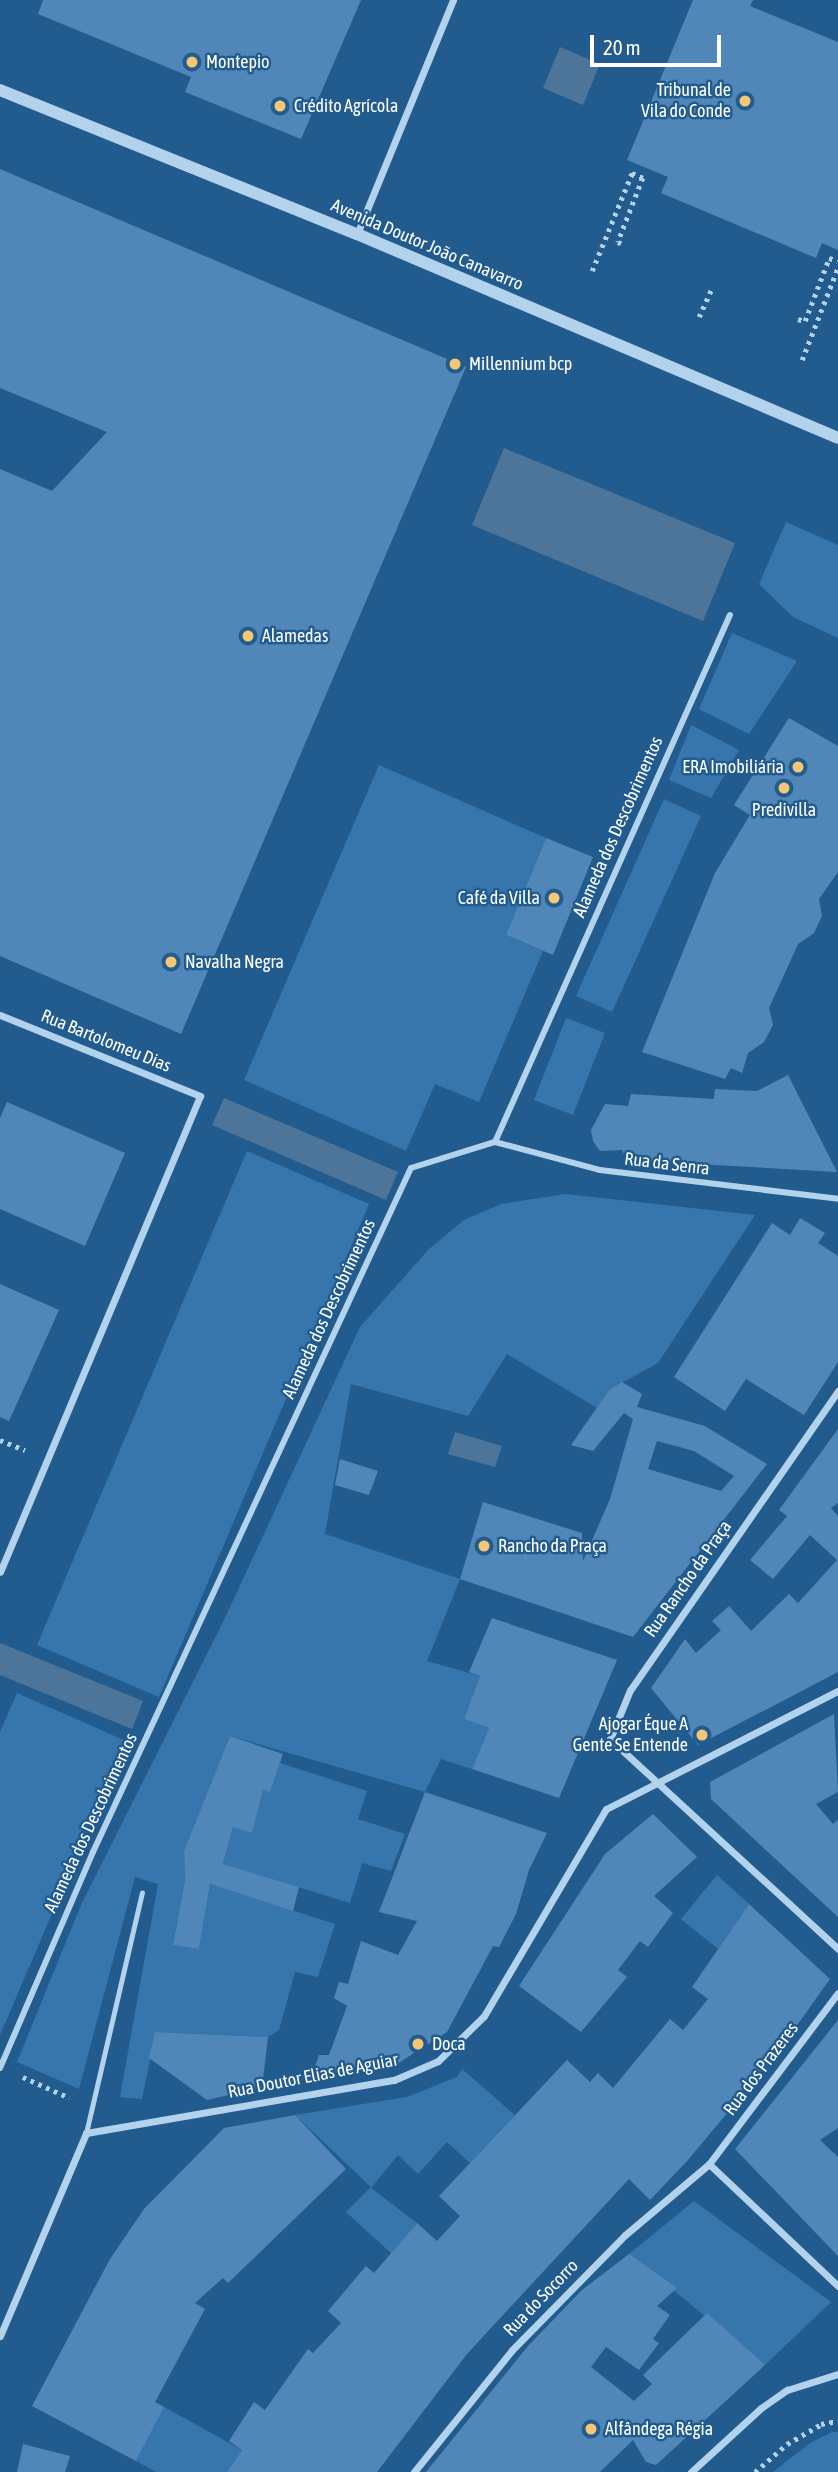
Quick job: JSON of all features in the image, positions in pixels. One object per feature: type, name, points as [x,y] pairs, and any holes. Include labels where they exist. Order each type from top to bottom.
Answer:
[{"type":"street","points":[[357,234],[453,0]]},
{"type":"street","name":"Avenida Doutor João Canavarro","points":[[0,90],[357,234],[838,438]]},
{"type":"street","name":"Alameda dos Descobrimentos","points":[[0,2068],[93,1852],[411,1168],[495,1142],[730,615]]},
{"type":"street","name":"Rua Bartolomeu Dias","points":[[0,1015],[200,1096],[0,1572]]},
{"type":"street","name":"Rua da Senra","points":[[495,1142],[600,1170],[838,1199]]},
{"type":"street","name":"Rua Rancho da Praça","points":[[656,1783],[611,1739],[630,1690],[838,1391]]},
{"type":"street","name":"Rua Doutor Elias de Aguiar","points":[[86,2133],[394,2080],[438,2061],[484,2016],[606,1809],[656,1783],[718,1756],[838,1691]]},
{"type":"street","points":[[656,1783],[838,1949]]},
{"type":"street","name":"Rua dos Prazeres","points":[[709,2164],[838,1993]]},
{"type":"street","points":[[0,2336],[86,2133]]},
{"type":"street","points":[[709,2164],[838,2286]]},
{"type":"street","name":"Rua do Socorro","points":[[414,2472],[512,2350],[625,2235],[709,2164]]},
{"type":"street","points":[[691,2472],[778,2396],[813,2379],[838,2374]]},
{"type":"lane","points":[[86,2133],[142,1892]]},
{"type":"path","points":[[592,271],[632,173],[643,178],[618,242],[625,245]]},
{"type":"path","points":[[799,319],[805,321],[829,258],[838,261]]},
{"type":"path","points":[[802,360],[838,267]]},
{"type":"path","points":[[699,317],[712,288]]},
{"type":"path","points":[[0,2068],[92,2108]]},
{"type":"path","points":[[755,2472],[787,2444],[821,2424],[838,2421]]},
{"type":"shaded area","points":[[560,47],[600,64],[583,105],[543,88]]},
{"type":"shaded area","points":[[504,448],[735,543],[703,621],[472,525]]},
{"type":"shaded area","points":[[786,522],[838,545],[838,638],[793,617],[759,584]]},
{"type":"shaded area","points":[[732,633],[797,661],[749,734],[699,709]]},
{"type":"shaded area","points":[[691,725],[739,750],[711,798],[669,780]]},
{"type":"shaded area","points":[[379,765],[546,838],[506,935],[543,951],[479,1102],[435,1084],[406,1151],[244,1080]]},
{"type":"shaded area","points":[[664,799],[701,816],[612,1012],[576,996]]},
{"type":"shaded area","points":[[566,1018],[605,1033],[573,1115],[534,1100]]},
{"type":"shaded area","points":[[224,1098],[398,1172],[386,1200],[212,1125]]},
{"type":"shaded area","points":[[247,1151],[369,1204],[159,1697],[37,1645]]},
{"type":"shaded area","points":[[565,1194],[755,1215],[658,1363],[609,1390],[597,1408],[507,1354],[468,1416],[351,1384],[325,1534],[460,1579],[427,1661],[480,1676],[464,1719],[489,1728],[472,1769],[441,1759],[425,1792],[230,1736],[184,1851],[185,1880],[173,1945],[199,1949],[210,1884],[335,1924],[318,1977],[295,1972],[279,2030],[268,2037],[156,2032],[142,2099],[120,2097],[158,1884],[135,1877],[79,2089],[17,2062],[81,1905],[224,1620],[360,1327],[429,1249],[464,1220],[501,1204]]},
{"type":"shaded area","points":[[455,1432],[502,1446],[495,1467],[448,1454]]},
{"type":"shaded area","points":[[0,1643],[143,1701],[132,1729],[0,1675]]},
{"type":"shaded area","points":[[17,1693],[126,1741],[0,2035],[0,1732]]},
{"type":"shaded area","points":[[280,1763],[367,1791],[358,1819],[405,1834],[391,1871],[362,1863],[350,1903],[223,1864],[233,1827],[252,1832],[263,1790],[270,1791]]},
{"type":"shaded area","points":[[717,1875],[749,1904],[718,1949],[681,1919]]},
{"type":"shaded area","points":[[462,2069],[515,2115],[470,2163],[447,2142],[418,2174],[398,2155],[371,2188],[417,2223],[391,2253],[346,2212],[371,2187],[295,2115],[407,2097],[457,2077]]},
{"type":"shaded area","points":[[694,2201],[831,2302],[765,2365],[629,2254]]},
{"type":"shaded area","points":[[164,2407],[242,2450],[227,2472],[156,2472],[136,2461]]},
{"type":"shaded area","points":[[832,2432],[838,2432],[838,2472],[773,2472],[810,2443]]},
{"type":"building","points":[[43,0],[361,0],[301,139],[185,92],[191,77],[38,14]]},
{"type":"building","name":"Tribunal de Vila do Conde","points":[[693,0],[753,0],[750,6],[838,42],[838,250],[822,243],[816,258],[661,193],[668,177],[627,160]]},
{"type":"building","name":"Alamedas","points":[[0,169],[466,367],[181,1034],[0,956],[0,469],[52,491],[107,432],[0,388]]},
{"type":"building","points":[[789,718],[838,746],[838,872],[819,899],[822,916],[814,933],[798,944],[769,1008],[773,1025],[764,1042],[748,1053],[742,1073],[731,1068],[725,1079],[642,1052],[715,873],[750,815],[734,805]]},
{"type":"building","points":[[546,838],[593,857],[553,955],[506,935]]},
{"type":"building","points":[[788,1075],[837,1172],[627,1160],[622,1150],[600,1151],[593,1141],[591,1130],[605,1104],[628,1106],[631,1094],[714,1099],[715,1089],[757,1091]]},
{"type":"building","points":[[7,1102],[125,1153],[85,1246],[0,1209],[0,1118]]},
{"type":"building","points":[[800,1218],[825,1233],[818,1243],[838,1256],[838,1362],[804,1415],[746,1379],[725,1411],[674,1377],[772,1223],[790,1235]]},
{"type":"building","points":[[0,1284],[59,1310],[9,1421],[0,1417]]},
{"type":"building","points":[[622,1382],[642,1394],[637,1407],[705,1426],[767,1464],[633,1637],[460,1579],[483,1502],[582,1533],[583,1561],[610,1499],[633,1419],[624,1413],[593,1451],[571,1445],[609,1390]],"holes":[[[657,1441],[694,1451],[734,1476],[721,1491],[648,1469]]]},
{"type":"building","points":[[838,1429],[838,1503],[831,1508],[838,1516],[838,1672],[698,1745],[651,1688],[685,1639],[696,1653],[721,1630],[712,1621],[729,1606],[751,1631],[789,1594],[798,1603],[837,1560],[810,1535],[773,1579],[750,1560],[787,1516],[779,1510]]},
{"type":"building","points":[[340,1459],[378,1471],[369,1495],[335,1485]]},
{"type":"building","points":[[492,1618],[617,1660],[559,1798],[472,1769],[489,1728],[464,1719],[480,1676],[469,1672]]},
{"type":"building","points":[[834,1714],[838,1792],[816,1804],[833,1824],[838,1820],[838,1917],[711,1799],[710,1782]]},
{"type":"building","points":[[230,1736],[283,1754],[270,1792],[263,1790],[252,1833],[233,1827],[223,1864],[299,1887],[293,1911],[210,1884],[199,1949],[173,1945],[185,1880],[184,1851]]},
{"type":"building","points":[[425,1792],[547,1833],[529,1870],[516,1914],[499,1947],[493,1946],[447,2032],[397,2064],[311,2078],[319,2055],[329,2055],[347,2006],[334,1998],[339,1982],[348,1984],[361,1941],[398,1955],[417,1921],[379,1912]]},
{"type":"building","points":[[653,1814],[697,1857],[654,1896],[673,1913],[648,1947],[640,1941],[618,1970],[627,1977],[581,2032],[519,1986],[605,1854]]},
{"type":"building","points":[[749,1904],[830,1979],[778,2052],[688,2160],[650,2200],[629,2179],[467,2354],[377,2472],[227,2472],[242,2450],[229,2441],[254,2402],[265,2410],[308,2349],[313,2353],[341,2323],[328,2311],[366,2266],[374,2273],[417,2223],[437,2241],[460,2216],[439,2196],[567,2060],[590,2082],[598,2073],[613,2088],[670,2019],[683,2030],[708,1999],[692,1987]]},
{"type":"building","points":[[838,2020],[838,2128],[820,2140],[838,2157],[838,2256],[735,2149]]},
{"type":"building","points":[[155,2032],[268,2037],[262,2087],[207,2100],[149,2058]]},
{"type":"building","points":[[295,2115],[346,2169],[228,2283],[223,2278],[195,2303],[205,2309],[155,2402],[164,2407],[136,2461],[32,2406],[110,2259],[144,2209],[224,2128]]},
{"type":"building","points":[[629,2254],[677,2288],[657,2306],[670,2315],[653,2339],[659,2343],[639,2370],[606,2347],[591,2367],[634,2401],[652,2384],[643,2375],[707,2313],[765,2365],[656,2465],[646,2462],[633,2440],[600,2472],[426,2472],[528,2346],[582,2290]]},
{"type":"building","points":[[23,2444],[70,2456],[65,2472],[17,2472]]},
{"type":"place","name":"Montepio","points":[[192,62]]},
{"type":"place","name":"Tribunal de Vila do Conde","points":[[745,101]]},
{"type":"place","name":"Crédito Agrícola","points":[[280,106]]},
{"type":"place","name":"Millennium bcp","points":[[455,364]]},
{"type":"place","name":"Alamedas","points":[[248,636]]},
{"type":"place","name":"ERA Imobiliária","points":[[798,767]]},
{"type":"place","name":"Predivilla","points":[[784,788]]},
{"type":"place","name":"Café da Villa","points":[[554,898]]},
{"type":"place","name":"Navalha Negra","points":[[171,962]]},
{"type":"place","name":"Rancho da Praça","points":[[484,1546]]},
{"type":"place","name":"Ajogar Éque A Gente Se Entende","points":[[702,1735]]},
{"type":"place","name":"Doca","points":[[418,2044]]},
{"type":"place","name":"Alfândega Régia","points":[[591,2429]]}]
